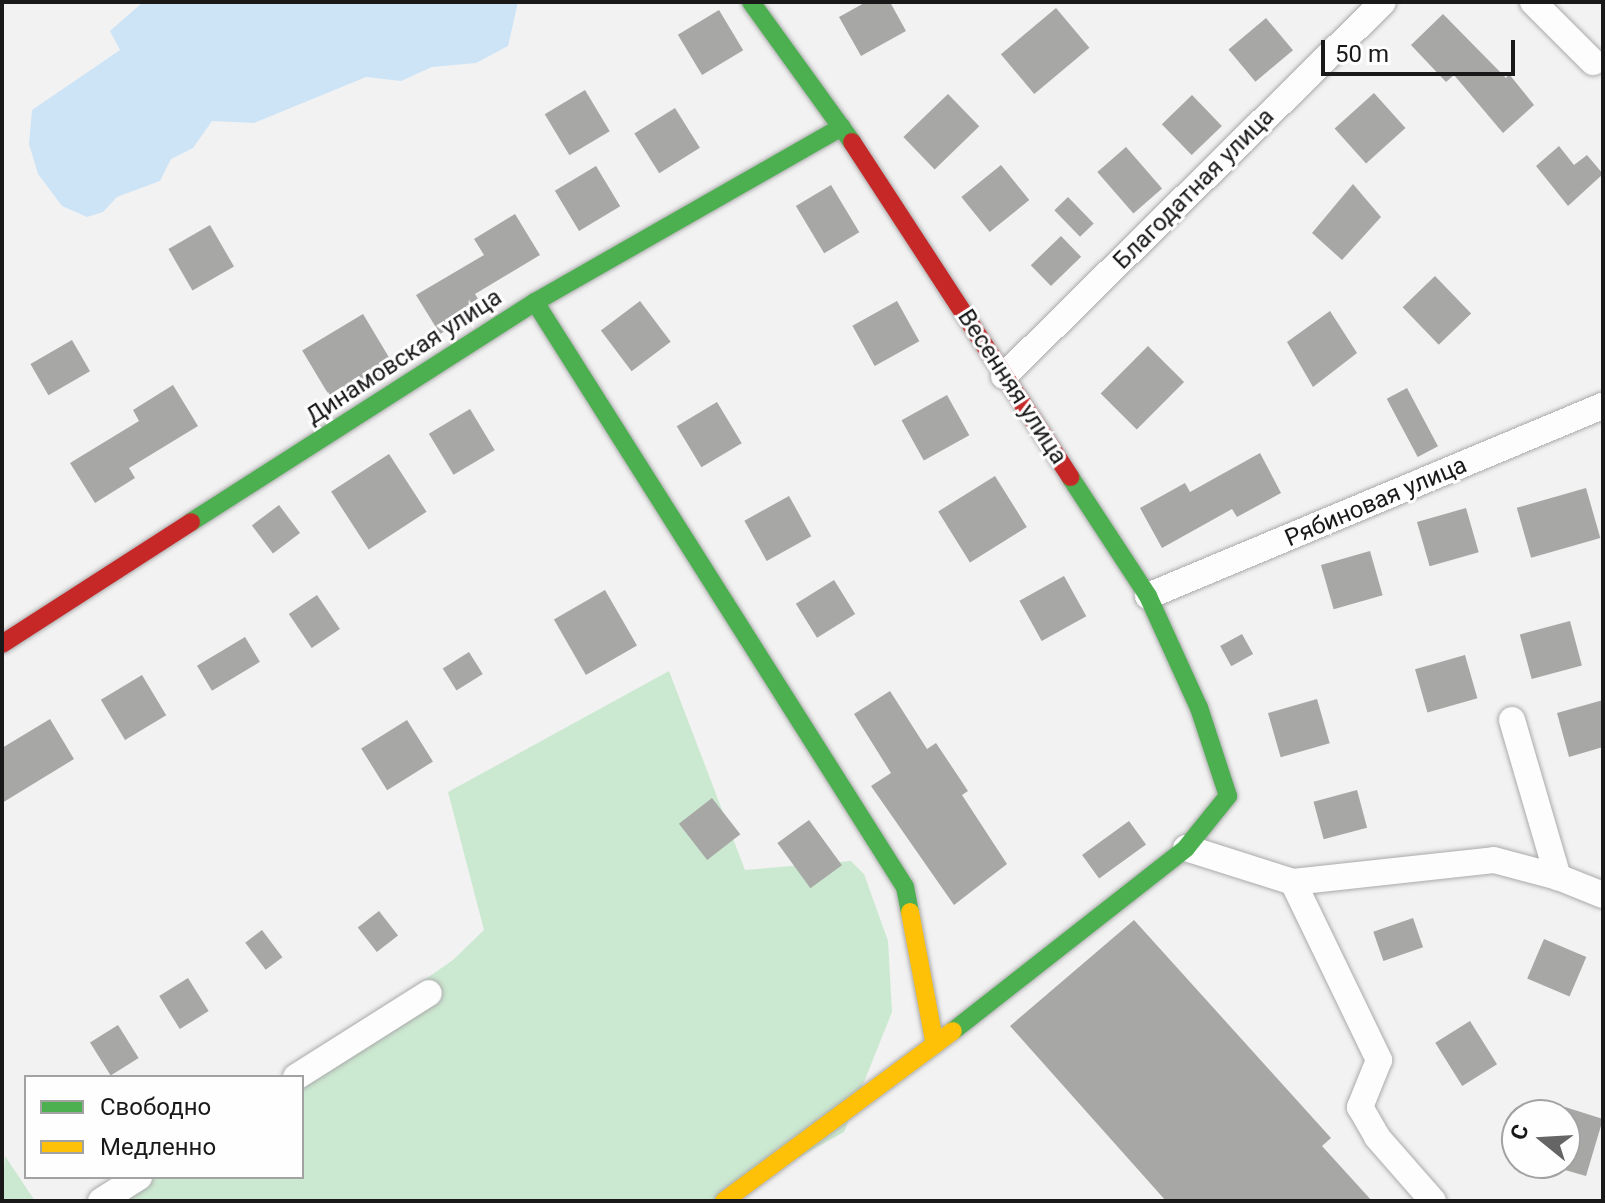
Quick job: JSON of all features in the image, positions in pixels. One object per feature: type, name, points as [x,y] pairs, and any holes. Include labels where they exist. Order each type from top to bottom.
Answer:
[{"type":"street","name":"Весенняя улица","points":[[751,2],[842,127],[1148,596],[1199,708],[1228,796],[1186,848]]},
{"type":"street","name":"Благодатная улица","points":[[1004,376],[1383,2]]},
{"type":"street","points":[[1533,2],[1593,62]]},
{"type":"street","name":"Динамовская улица","points":[[2,644],[535,302],[842,127]]},
{"type":"street","points":[[535,302],[905,887],[935,1045]]},
{"type":"street","name":"Рябиновая улица","points":[[1148,596],[1603,406]]},
{"type":"street","points":[[1512,720],[1558,877]]},
{"type":"street","points":[[724,1201],[935,1045],[1186,848],[1293,882],[1494,860],[1558,877],[1603,895]]},
{"type":"street","points":[[1293,882],[1379,1060],[1360,1107],[1377,1137],[1433,1201]]},
{"type":"street","points":[[299,1075],[429,993]]},
{"type":"street","points":[[101,1201],[136,1179]]},
{"type":"green space","points":[[669,671],[745,870],[851,861],[864,874],[888,941],[892,1012],[844,1132],[721,1201],[105,1201],[137,1179],[304,1179],[304,1075],[287,1075],[453,960],[484,930],[448,792]]},
{"type":"green space","points":[[5,1156],[35,1201],[2,1201]]},
{"type":"water","points":[[143,2],[518,2],[508,46],[476,63],[432,67],[401,81],[366,77],[254,123],[212,121],[193,148],[171,159],[160,181],[117,197],[103,212],[87,217],[62,206],[38,174],[29,144],[32,110],[120,50],[110,31]]},
{"type":"building","points":[[866,2],[890,2],[906,31],[861,56],[839,17]]},
{"type":"building","points":[[1056,8],[1089,48],[1034,94],[1001,54]]},
{"type":"building","points":[[719,10],[743,50],[702,75],[678,35]]},
{"type":"building","points":[[1443,14],[1506,78],[1509,74],[1534,105],[1503,133],[1454,75],[1446,82],[1411,45]]},
{"type":"building","points":[[1266,18],[1293,50],[1255,82],[1228,49]]},
{"type":"building","points":[[585,90],[610,131],[569,155],[545,114]]},
{"type":"building","points":[[1374,93],[1405,128],[1366,163],[1335,128]]},
{"type":"building","points":[[948,94],[979,126],[935,169],[903,137]]},
{"type":"building","points":[[1192,95],[1222,126],[1192,155],[1162,124]]},
{"type":"building","points":[[675,108],[700,148],[659,173],[634,133]]},
{"type":"building","points":[[1559,146],[1574,165],[1587,155],[1603,174],[1568,206],[1536,166]]},
{"type":"building","points":[[1126,147],[1162,189],[1133,213],[1097,172]]},
{"type":"building","points":[[1001,165],[1029,200],[990,232],[961,197]]},
{"type":"building","points":[[596,166],[620,206],[579,231],[555,191]]},
{"type":"building","points":[[1353,184],[1381,217],[1342,260],[1312,233]]},
{"type":"building","points":[[831,185],[859,232],[824,253],[796,206]]},
{"type":"building","points":[[1068,197],[1094,224],[1080,237],[1054,210]]},
{"type":"building","points":[[515,214],[540,255],[475,294],[484,308],[440,334],[416,295],[484,255],[474,239]]},
{"type":"building","points":[[210,225],[234,267],[192,291],[168,249]]},
{"type":"building","points":[[1061,236],[1081,257],[1051,286],[1031,265]]},
{"type":"building","points":[[1435,276],[1471,313],[1439,345],[1403,307]]},
{"type":"building","points":[[640,301],[671,342],[632,371],[601,330]]},
{"type":"building","points":[[897,301],[919,341],[875,366],[852,326]]},
{"type":"building","points":[[1330,311],[1357,353],[1313,387],[1287,342]]},
{"type":"building","points":[[363,314],[395,367],[334,404],[302,351]]},
{"type":"building","points":[[72,340],[90,371],[48,395],[30,364]]},
{"type":"building","points":[[1148,346],[1184,382],[1137,429],[1101,393]]},
{"type":"building","points":[[173,385],[198,426],[129,468],[135,478],[95,503],[70,463],[139,421],[133,410]]},
{"type":"building","points":[[1407,388],[1438,446],[1418,457],[1387,399]]},
{"type":"building","points":[[947,395],[969,435],[924,460],[902,420]]},
{"type":"building","points":[[717,402],[742,443],[701,467],[677,426]]},
{"type":"building","points":[[470,409],[495,450],[454,475],[429,434]]},
{"type":"building","points":[[1260,453],[1281,493],[1237,517],[1232,509],[1162,548],[1140,508],[1185,483],[1190,492]]},
{"type":"building","points":[[389,454],[427,512],[369,549],[331,492]]},
{"type":"building","points":[[995,476],[1027,527],[970,562],[938,512]]},
{"type":"building","points":[[1586,488],[1600,538],[1531,558],[1517,508]]},
{"type":"building","points":[[789,496],[811,536],[767,561],[744,521]]},
{"type":"building","points":[[279,505],[300,533],[273,553],[252,525]]},
{"type":"building","points":[[1466,508],[1479,552],[1430,566],[1417,522]]},
{"type":"building","points":[[1370,551],[1383,595],[1334,609],[1321,565]]},
{"type":"building","points":[[1064,576],[1086,616],[1042,641],[1019,601]]},
{"type":"building","points":[[834,580],[855,614],[817,638],[796,604]]},
{"type":"building","points":[[605,590],[637,645],[586,675],[554,620]]},
{"type":"building","points":[[317,595],[340,629],[312,648],[289,614]]},
{"type":"building","points":[[1570,621],[1582,665],[1532,679],[1520,634]]},
{"type":"building","points":[[1242,634],[1253,654],[1231,666],[1220,646]]},
{"type":"building","points":[[245,637],[260,662],[212,691],[197,666]]},
{"type":"building","points":[[469,652],[483,674],[456,690],[443,668]]},
{"type":"building","points":[[1465,655],[1477,698],[1427,713],[1415,669]]},
{"type":"building","points":[[142,675],[166,715],[125,740],[101,700]]},
{"type":"building","points":[[890,691],[927,749],[936,743],[968,791],[962,795],[1007,864],[954,905],[871,786],[891,773],[854,714]]},
{"type":"building","points":[[1317,699],[1330,743],[1281,757],[1268,713]]},
{"type":"building","points":[[1603,700],[1603,747],[1569,757],[1557,713]]},
{"type":"building","points":[[50,719],[74,759],[2,803],[2,748]]},
{"type":"building","points":[[407,720],[433,762],[387,790],[361,749]]},
{"type":"building","points":[[1357,790],[1367,828],[1324,839],[1314,802]]},
{"type":"building","points":[[712,798],[740,834],[707,860],[679,824]]},
{"type":"building","points":[[809,820],[842,865],[810,888],[777,843]]},
{"type":"building","points":[[1129,821],[1146,844],[1099,879],[1082,855]]},
{"type":"building","points":[[379,911],[398,935],[377,952],[358,928]]},
{"type":"building","points":[[1413,918],[1423,947],[1383,961],[1373,932]]},
{"type":"building","points":[[1134,920],[1331,1138],[1322,1146],[1372,1201],[1166,1201],[1010,1026]]},
{"type":"building","points":[[262,930],[282,957],[266,970],[245,943]]},
{"type":"building","points":[[1544,939],[1586,957],[1570,997],[1527,979]]},
{"type":"building","points":[[188,978],[209,1011],[180,1029],[159,996]]},
{"type":"building","points":[[1470,1021],[1497,1064],[1462,1086],[1435,1043]]},
{"type":"building","points":[[118,1025],[139,1058],[110,1075],[90,1042]]},
{"type":"building","points":[[1581,1112],[1603,1119],[1586,1176],[1581,1175]]},
{"type":"traffic: fast","points":[[751,2],[852,142]]},
{"type":"traffic: fast","points":[[191,522],[535,302],[842,127]]},
{"type":"traffic: fast","points":[[535,302],[905,887],[910,912]]},
{"type":"traffic: fast","points":[[953,1031],[1186,848],[1228,796],[1199,708],[1148,596],[1070,477]]},
{"type":"traffic: slow","points":[[910,912],[935,1045]]},
{"type":"traffic: slow","points":[[724,1201],[953,1031]]},
{"type":"traffic: jam","points":[[852,142],[1070,477]]},
{"type":"traffic: jam","points":[[2,644],[191,522]]}]
